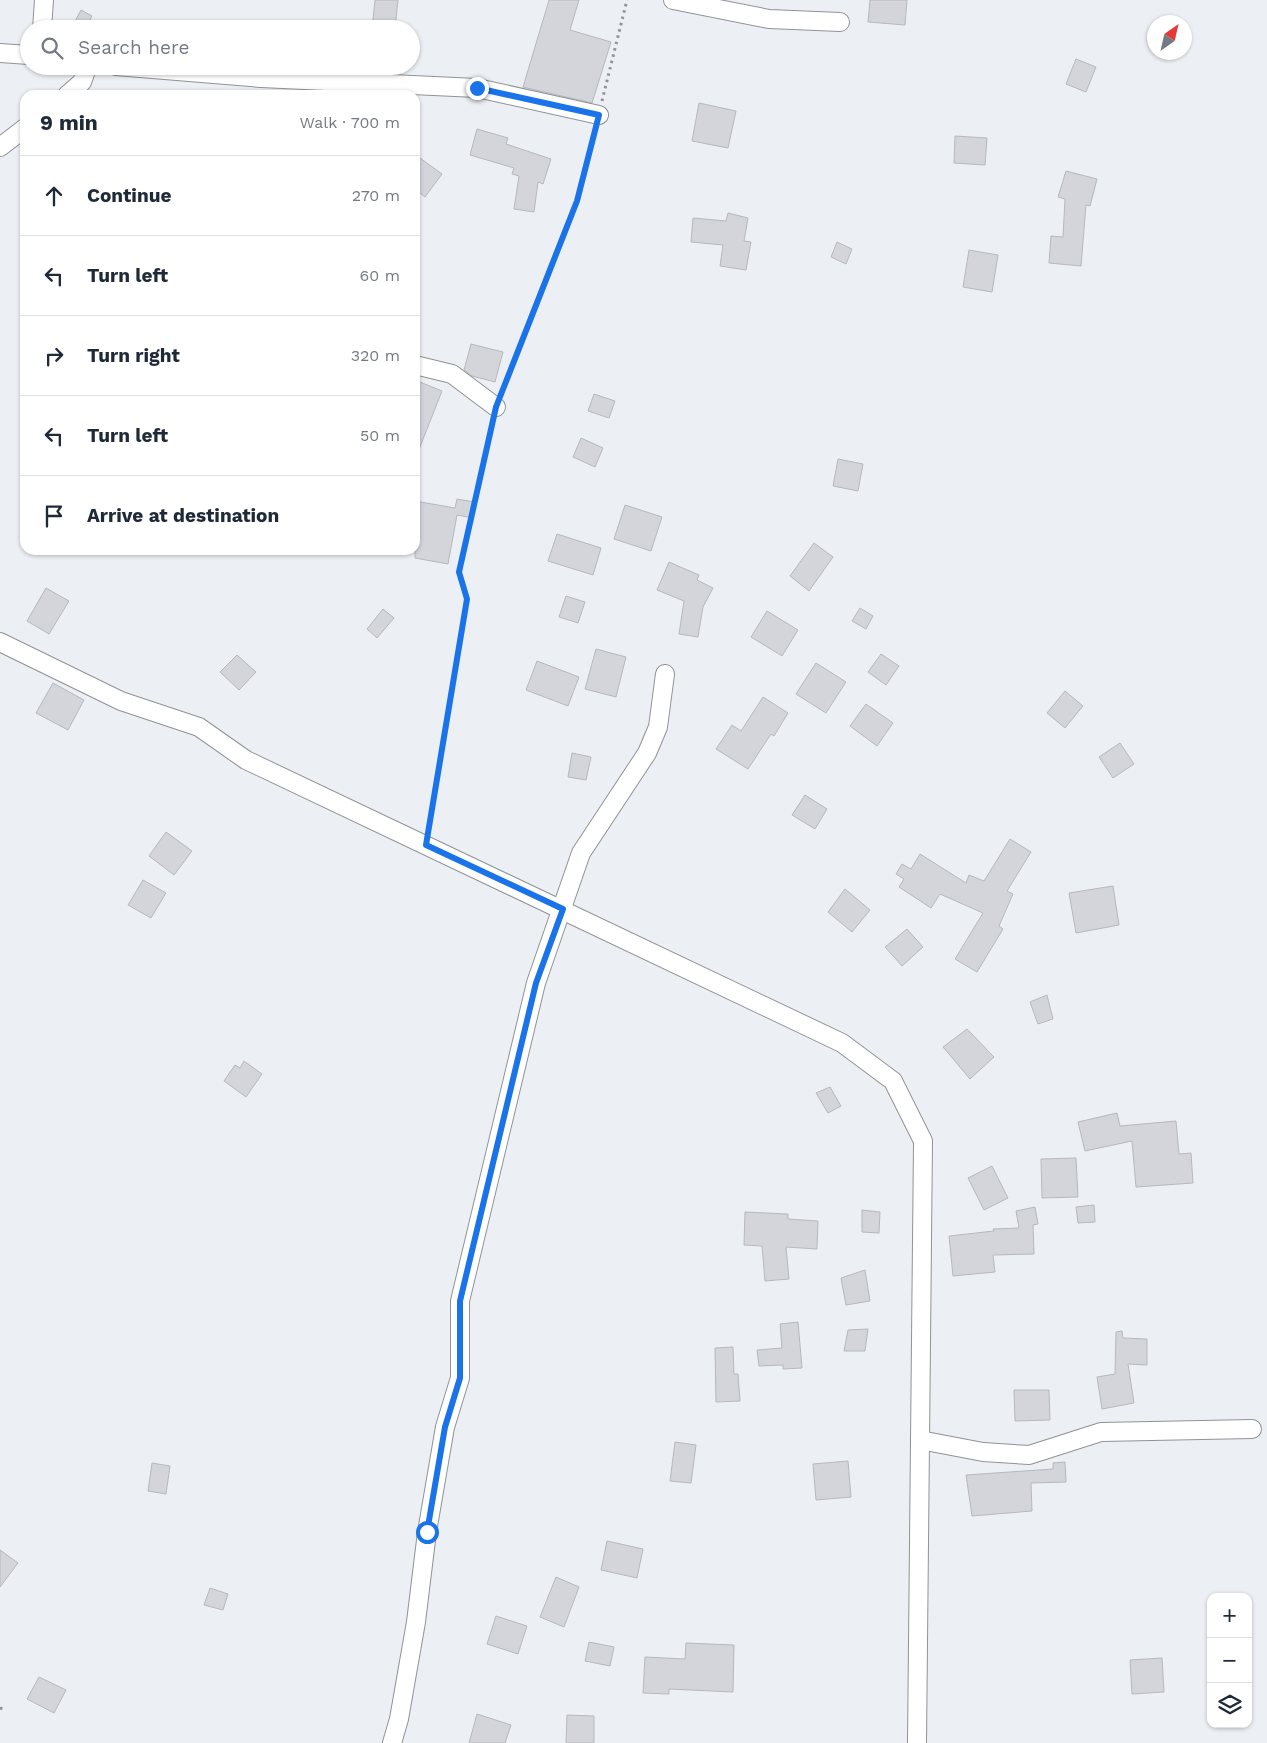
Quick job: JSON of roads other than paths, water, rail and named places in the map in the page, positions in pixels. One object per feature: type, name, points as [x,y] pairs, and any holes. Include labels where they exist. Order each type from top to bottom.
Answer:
[{"type":"street","points":[[43,20],[44,0]]},
{"type":"street","points":[[673,0],[769,19],[840,22]]},
{"type":"street","points":[[0,53],[20,54]]},
{"type":"street","points":[[73,90],[82,82],[84,75]]},
{"type":"street","points":[[225,75],[477,88],[599,115]]},
{"type":"street","points":[[0,147],[20,132]]},
{"type":"street","points":[[420,366],[452,374],[496,407]]},
{"type":"street","points":[[0,642],[121,701],[199,727],[246,760],[842,1042],[894,1081],[923,1141],[917,1743]]},
{"type":"street","points":[[392,1743],[399,1719],[416,1622],[427,1532],[445,1427],[460,1378],[460,1301],[536,983],[581,853],[651,745],[658,728],[665,674]]},
{"type":"street","points":[[920,1440],[983,1452],[1029,1455],[1101,1432],[1252,1429]]}]
